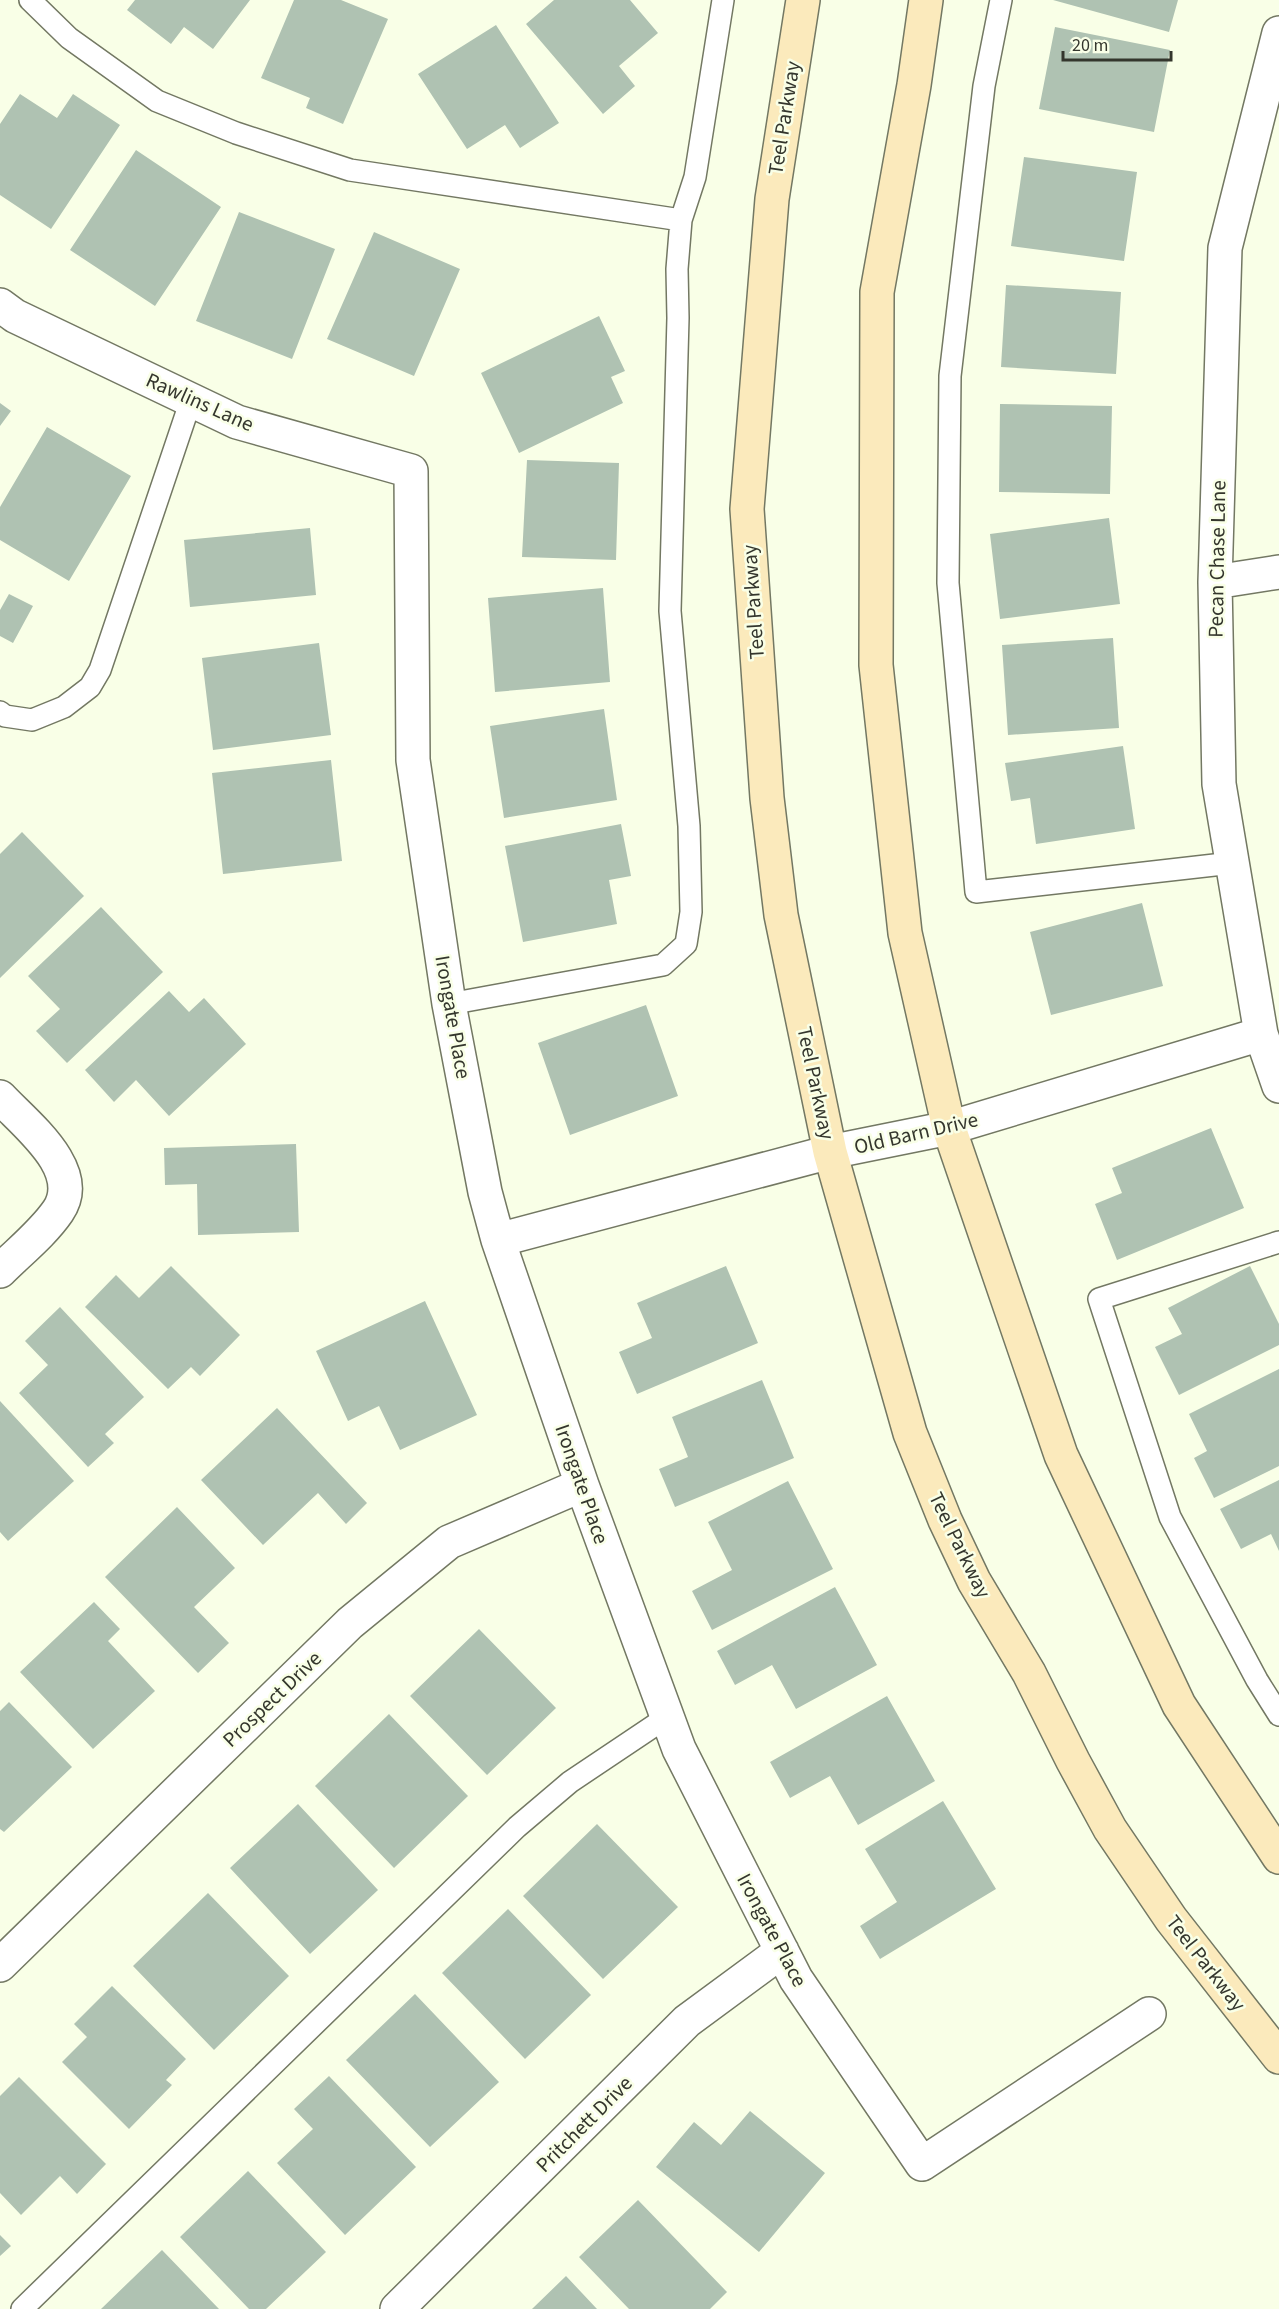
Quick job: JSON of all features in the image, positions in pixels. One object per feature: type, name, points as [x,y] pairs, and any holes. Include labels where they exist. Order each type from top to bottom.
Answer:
[{"type":"main road","name":"Teel Parkway","points":[[803,0],[772,199],[747,509],[767,798],[781,915],[830,1152],[910,1433],[945,1520],[974,1581],[1029,1673],[1110,1829],[1171,1919],[1279,2058]]},
{"type":"main road","points":[[926,0],[914,85],[878,292],[876,665],[905,933],[949,1128],[1061,1455],[1179,1705],[1279,1857]]},
{"type":"street","name":"Pecan Chase Lane","points":[[1279,33],[1225,248],[1215,582],[1219,784],[1261,1034],[1279,1086]]},
{"type":"street","name":"Rawlins Lane","points":[[0,305],[15,316],[237,422],[411,471]]},
{"type":"street","name":"Irongate Place","points":[[411,471],[413,760],[449,1004],[485,1192],[498,1240],[582,1485],[679,1749],[796,1979],[922,2164],[1149,2014]]},
{"type":"street","points":[[1215,582],[1279,572]]},
{"type":"street","name":"Old Barn Drive","points":[[498,1240],[830,1152],[949,1128],[1261,1034]]},
{"type":"street","points":[[0,1097],[59,1162],[66,1185],[60,1209],[52,1220],[0,1271]]},
{"type":"street","name":"Prospect Drive","points":[[4,1953],[350,1623],[449,1542],[582,1485]]},
{"type":"street","name":"Pritchett Drive","points":[[397,2309],[687,2021],[782,1951]]},
{"type":"lane","points":[[30,0],[69,38],[157,101],[236,133],[350,170],[681,220]]},
{"type":"lane","points":[[449,1004],[663,965],[686,944],[691,912],[689,826],[670,611],[678,318],[677,269],[681,220],[694,177],[723,0]]},
{"type":"lane","points":[[1001,0],[984,86],[950,376],[948,583],[976,892],[1232,863]]},
{"type":"lane","points":[[0,712],[5,716],[33,720],[64,707],[90,687],[100,670],[191,400]]},
{"type":"lane","points":[[1279,1242],[1099,1299],[1170,1517],[1257,1680],[1279,1715]]},
{"type":"lane","points":[[22,2309],[517,1827],[570,1782],[667,1717]]},
{"type":"building","points":[[135,0],[250,0],[213,49],[184,27],[171,44],[127,10]]},
{"type":"building","points":[[294,0],[341,0],[388,19],[343,124],[306,108],[310,98],[261,78]]},
{"type":"building","points":[[554,0],[630,0],[658,33],[619,66],[635,86],[603,114],[526,24]]},
{"type":"building","points":[[1053,0],[1178,0],[1169,32]]},
{"type":"building","points":[[496,25],[559,123],[520,148],[505,125],[467,149],[418,74]]},
{"type":"building","points":[[1055,27],[1170,50],[1154,132],[1039,109]]},
{"type":"building","points":[[20,94],[57,118],[73,94],[120,125],[51,229],[0,195],[0,124]]},
{"type":"building","points":[[136,150],[221,207],[155,306],[70,250]]},
{"type":"building","points":[[1024,157],[1137,172],[1124,261],[1011,246]]},
{"type":"building","points":[[239,212],[335,249],[292,359],[196,321]]},
{"type":"building","points":[[374,232],[460,269],[414,376],[327,339]]},
{"type":"building","points":[[1006,285],[1121,292],[1116,374],[1001,367]]},
{"type":"building","points":[[599,316],[625,371],[611,377],[623,403],[519,453],[481,373]]},
{"type":"building","points":[[0,403],[11,411],[0,426]]},
{"type":"building","points":[[1000,404],[1112,406],[1110,494],[999,492]]},
{"type":"building","points":[[47,427],[131,476],[69,581],[0,540],[0,507]]},
{"type":"building","points":[[527,460],[619,463],[616,560],[522,557]]},
{"type":"building","points":[[1109,518],[1120,604],[1000,619],[990,534]]},
{"type":"building","points":[[310,528],[316,595],[190,607],[184,540]]},
{"type":"building","points":[[603,588],[610,682],[495,692],[488,598]]},
{"type":"building","points":[[9,594],[33,606],[13,643],[0,636],[0,610]]},
{"type":"building","points":[[1113,638],[1119,728],[1008,735],[1002,645]]},
{"type":"building","points":[[319,643],[331,735],[213,750],[202,658]]},
{"type":"building","points":[[604,709],[617,800],[504,818],[490,726]]},
{"type":"building","points":[[1123,746],[1135,829],[1036,844],[1030,798],[1011,801],[1005,763]]},
{"type":"building","points":[[331,760],[342,861],[223,874],[212,773]]},
{"type":"building","points":[[621,824],[631,876],[609,880],[617,924],[523,942],[505,846]]},
{"type":"building","points":[[22,832],[84,896],[0,978],[0,854]]},
{"type":"building","points":[[1142,903],[1163,986],[1051,1015],[1030,932]]},
{"type":"building","points":[[101,907],[163,972],[67,1063],[36,1031],[60,1009],[28,976]]},
{"type":"building","points":[[169,991],[189,1012],[204,998],[246,1044],[169,1116],[136,1080],[114,1102],[85,1070]]},
{"type":"building","points":[[646,1005],[678,1096],[570,1135],[538,1043]]},
{"type":"building","points":[[1211,1128],[1244,1208],[1117,1260],[1095,1204],[1122,1193],[1112,1168]]},
{"type":"building","points":[[296,1144],[299,1232],[198,1235],[197,1184],[165,1185],[164,1148]]},
{"type":"building","points":[[171,1266],[240,1335],[200,1376],[191,1367],[168,1389],[85,1307],[116,1275],[139,1298]]},
{"type":"building","points":[[726,1266],[758,1343],[637,1394],[619,1352],[652,1338],[637,1303]]},
{"type":"building","points":[[1250,1266],[1279,1324],[1279,1345],[1179,1395],[1155,1347],[1182,1334],[1168,1308]]},
{"type":"building","points":[[425,1301],[477,1415],[400,1450],[379,1406],[348,1421],[316,1351]]},
{"type":"building","points":[[60,1307],[144,1397],[105,1434],[114,1443],[88,1467],[19,1393],[48,1365],[25,1341]]},
{"type":"building","points":[[1279,1369],[1279,1466],[1214,1498],[1194,1458],[1207,1451],[1189,1414]]},
{"type":"building","points":[[762,1380],[794,1458],[675,1507],[659,1469],[688,1457],[672,1417]]},
{"type":"building","points":[[0,1401],[74,1481],[8,1541],[0,1532]]},
{"type":"building","points":[[277,1408],[367,1503],[346,1524],[318,1493],[263,1545],[201,1480]]},
{"type":"building","points":[[1279,1480],[1279,1551],[1271,1534],[1241,1549],[1220,1509]]},
{"type":"building","points":[[788,1481],[833,1569],[712,1630],[692,1591],[732,1570],[708,1522]]},
{"type":"building","points":[[177,1507],[235,1568],[194,1607],[229,1643],[198,1673],[105,1577]]},
{"type":"building","points":[[835,1587],[877,1665],[796,1709],[772,1665],[735,1685],[717,1651]]},
{"type":"building","points":[[94,1602],[120,1629],[108,1641],[155,1691],[93,1749],[20,1672]]},
{"type":"building","points":[[479,1629],[556,1708],[487,1775],[410,1696]]},
{"type":"building","points":[[887,1696],[935,1781],[858,1825],[830,1776],[790,1798],[770,1762]]},
{"type":"building","points":[[9,1702],[72,1767],[4,1832],[0,1829],[0,1711]]},
{"type":"building","points":[[389,1714],[468,1796],[394,1868],[315,1786]]},
{"type":"building","points":[[943,1801],[996,1889],[880,1959],[860,1926],[897,1902],[865,1849]]},
{"type":"building","points":[[298,1804],[378,1890],[310,1954],[230,1868]]},
{"type":"building","points":[[597,1824],[678,1907],[603,1979],[523,1896]]},
{"type":"building","points":[[208,1893],[289,1976],[214,2050],[133,1966]]},
{"type":"building","points":[[508,1909],[591,1995],[525,2059],[442,1973]]},
{"type":"building","points":[[112,1986],[186,2059],[166,2080],[172,2085],[129,2129],[62,2062],[87,2037],[74,2024]]},
{"type":"building","points":[[415,1994],[499,2082],[430,2147],[346,2060]]},
{"type":"building","points":[[329,2076],[416,2167],[345,2235],[277,2163],[313,2129],[294,2109]]},
{"type":"building","points":[[19,2077],[106,2164],[77,2194],[60,2176],[21,2215],[0,2193],[0,2096]]},
{"type":"building","points":[[750,2111],[825,2173],[759,2252],[656,2167],[694,2122],[721,2145]]},
{"type":"building","points":[[248,2171],[326,2252],[266,2309],[249,2309],[180,2237]]},
{"type":"building","points":[[638,2200],[727,2292],[710,2309],[629,2309],[579,2257]]},
{"type":"building","points":[[0,2235],[11,2246],[0,2256]]},
{"type":"building","points":[[162,2250],[219,2309],[101,2309]]},
{"type":"building","points":[[566,2276],[597,2309],[532,2309]]}]
